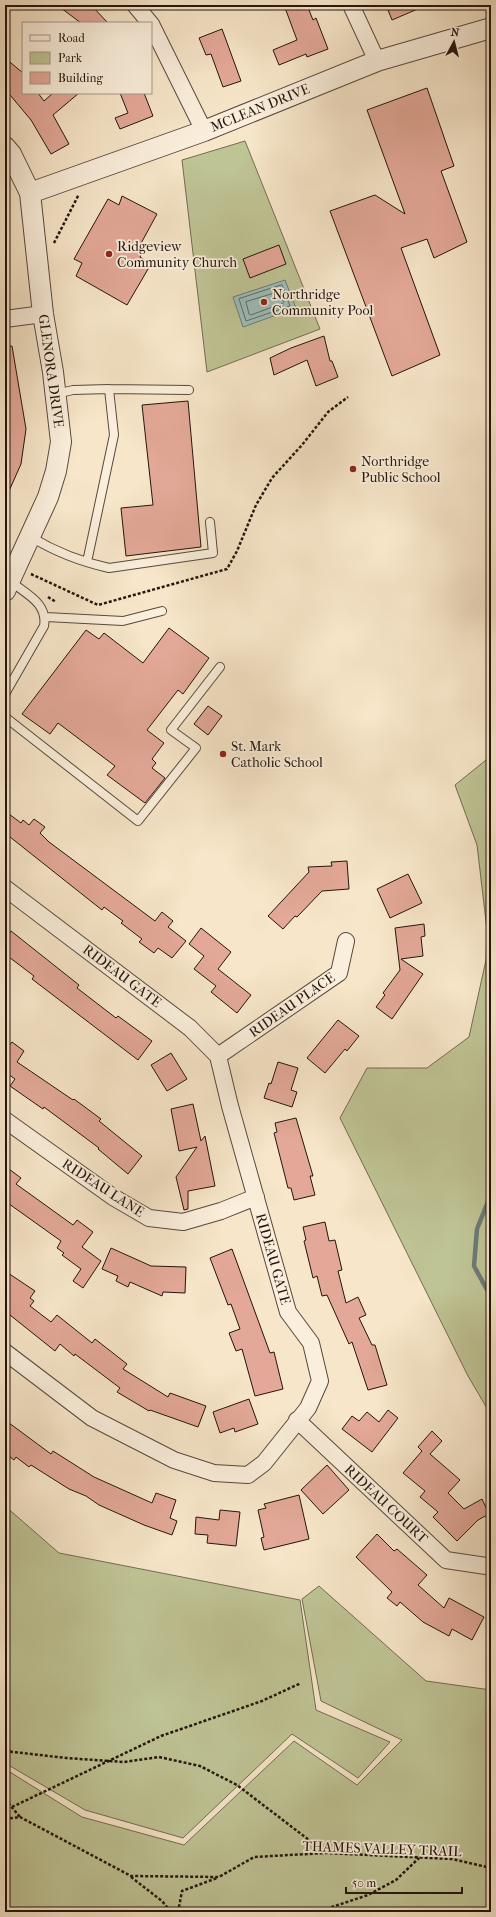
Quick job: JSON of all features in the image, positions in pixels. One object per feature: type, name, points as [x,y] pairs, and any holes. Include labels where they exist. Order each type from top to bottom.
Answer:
[{"type":"street","points":[[135,5],[150,22]]},
{"type":"street","points":[[351,5],[377,61]]},
{"type":"street","points":[[152,25],[204,131]]},
{"type":"street","name":"MCLEAN DRIVE","points":[[30,193],[204,131],[377,61],[491,28]]},
{"type":"street","name":"GLENORA DRIVE","points":[[5,147],[11,154],[30,193],[43,314],[56,394],[61,442],[56,471],[48,497],[6,588]]},
{"type":"street","points":[[5,319],[43,314]]},
{"type":"street","name":"RIDEAU GATE","points":[[5,888],[190,1028],[218,1056],[288,1312],[311,1343],[320,1381],[308,1408],[264,1463],[248,1475],[214,1473],[174,1460],[92,1418],[5,1352]]},
{"type":"street","name":"RIDEAU PLACE","points":[[218,1056],[339,973],[346,941]]},
{"type":"street","name":"RIDEAU LANE","points":[[5,1120],[113,1197],[149,1218],[183,1222],[221,1211],[256,1197]]},
{"type":"street","name":"RIDEAU COURT","points":[[297,1420],[446,1560],[486,1566]]},
{"type":"lane","points":[[87,562],[114,435],[109,389]]},
{"type":"lane","points":[[56,394],[73,390],[189,390]]},
{"type":"lane","points":[[30,536],[44,544],[87,562],[109,568],[213,553],[210,522]]},
{"type":"lane","points":[[5,694],[44,626],[46,617],[42,605],[6,588]]},
{"type":"lane","points":[[46,617],[123,621],[162,611]]},
{"type":"lane","points":[[5,717],[138,821],[196,748],[171,730],[220,667]]},
{"type":"path","points":[[52,247],[79,194]]},
{"type":"path","points":[[29,573],[98,605],[227,569],[237,551],[256,505],[272,478],[302,445],[328,412],[348,397]]},
{"type":"path","points":[[12,1807],[161,1736],[262,1701],[301,1683]]},
{"type":"path","points":[[5,1751],[124,1762],[159,1756],[200,1766],[243,1790],[326,1853]]},
{"type":"path","points":[[5,1799],[20,1817],[131,1876],[162,1901],[171,1912]]},
{"type":"path","points":[[5,1819],[20,1817]]},
{"type":"path","name":"THAMES VALLEY TRAIL","points":[[178,1912],[182,1891],[219,1877],[254,1857],[326,1853],[452,1859],[491,1868]]},
{"type":"path","points":[[317,1912],[368,1895],[396,1880],[420,1858]]},
{"type":"path","points":[[131,1876],[219,1877]]},
{"type":"green space","points":[[245,141],[320,329],[207,372],[182,160]]},
{"type":"green space","points":[[491,756],[491,1415],[468,1376],[340,1118],[367,1068],[427,1068],[469,1037],[486,960],[487,930],[477,845],[455,785]]},
{"type":"green space","points":[[5,1506],[59,1553],[300,1600],[316,1710],[390,1742],[358,1778],[292,1734],[183,1838],[85,1810],[5,1763]]},
{"type":"green space","points":[[319,1586],[426,1681],[491,1690],[491,1912],[5,1912],[5,1769],[82,1817],[184,1845],[294,1741],[357,1785],[402,1740],[321,1701],[302,1599]]},
{"type":"water","name":"Northridge Community Pool","points":[[285,280],[296,308],[243,327],[233,297]]},
{"type":"building","points":[[57,5],[91,5],[107,22],[80,22]]},
{"type":"building","points":[[284,5],[307,5],[313,20],[316,18],[328,49],[307,57],[306,54],[279,65],[273,50],[297,40]]},
{"type":"building","points":[[386,5],[427,5],[392,20]]},
{"type":"building","points":[[222,29],[241,81],[223,87],[211,54],[206,55],[199,38]]},
{"type":"building","points":[[5,58],[22,72],[22,94],[39,94],[44,101],[52,94],[78,94],[53,115],[69,144],[51,154],[31,120],[5,89]]},
{"type":"building","points":[[427,88],[454,166],[441,171],[467,242],[434,258],[427,239],[401,248],[440,355],[392,376],[330,211],[375,195],[405,214],[367,110]]},
{"type":"building","points":[[120,94],[144,94],[153,116],[120,129],[115,118],[128,113]]},
{"type":"building","name":"Ridgeview Community Church","points":[[122,196],[157,214],[139,247],[143,250],[140,257],[151,264],[127,305],[76,276],[82,263],[74,259],[108,199],[119,205]]},
{"type":"building","points":[[279,245],[286,264],[250,278],[243,259]]},
{"type":"building","points":[[324,336],[330,361],[332,361],[338,377],[316,386],[307,360],[274,375],[270,358],[291,348]]},
{"type":"building","points":[[12,346],[26,429],[21,464],[5,500],[5,347]]},
{"type":"building","points":[[188,401],[201,547],[126,556],[121,508],[153,505],[142,405]]},
{"type":"building","points":[[169,628],[209,658],[183,694],[178,690],[147,730],[164,743],[152,759],[156,763],[152,768],[165,778],[145,803],[107,775],[115,766],[58,723],[50,734],[22,714],[86,630],[99,639],[104,633],[143,663]]},
{"type":"building","points":[[208,706],[222,716],[208,735],[194,724]]},
{"type":"building","points":[[5,811],[21,823],[23,820],[29,825],[34,819],[45,827],[40,833],[49,842],[155,921],[162,912],[173,921],[168,927],[186,941],[172,958],[158,948],[154,953],[139,942],[142,939],[121,923],[123,921],[104,907],[102,910],[5,833]]},
{"type":"building","points":[[347,861],[349,889],[322,891],[283,929],[268,916],[309,872],[308,867],[332,866],[331,862]]},
{"type":"building","points":[[408,874],[422,903],[390,918],[377,889]]},
{"type":"building","points":[[424,924],[425,936],[421,937],[423,956],[401,959],[423,974],[392,1019],[376,1007],[385,995],[383,993],[400,970],[395,928]]},
{"type":"building","points":[[201,928],[231,952],[218,969],[251,995],[237,1013],[211,992],[216,986],[194,969],[204,956],[189,944]]},
{"type":"building","points":[[11,931],[79,985],[77,988],[116,1018],[118,1016],[152,1041],[138,1060],[32,979],[34,976],[5,954],[5,939]]},
{"type":"building","points":[[338,1020],[359,1036],[347,1051],[345,1049],[325,1073],[307,1058]]},
{"type":"building","points":[[12,1042],[24,1051],[17,1062],[73,1100],[74,1099],[101,1119],[99,1121],[142,1156],[128,1174],[98,1149],[99,1148],[44,1107],[43,1109],[10,1086],[15,1079],[8,1074],[5,1078],[5,1051]]},
{"type":"building","points":[[171,1053],[187,1079],[167,1091],[151,1065]]},
{"type":"building","points":[[278,1062],[298,1068],[291,1090],[297,1092],[292,1107],[264,1098],[269,1083],[271,1084]]},
{"type":"building","points":[[193,1104],[201,1141],[205,1136],[215,1186],[188,1191],[188,1209],[184,1210],[176,1177],[197,1147],[179,1151],[171,1109]]},
{"type":"building","points":[[296,1118],[313,1176],[310,1176],[315,1195],[294,1200],[291,1188],[288,1188],[274,1133],[277,1132],[275,1123]]},
{"type":"building","points":[[5,1166],[21,1178],[16,1184],[73,1225],[77,1220],[93,1232],[82,1247],[101,1261],[83,1288],[73,1281],[81,1269],[62,1255],[64,1253],[57,1248],[61,1241],[5,1201]]},
{"type":"building","points":[[325,1222],[329,1241],[335,1240],[342,1270],[338,1271],[346,1303],[358,1297],[366,1315],[359,1318],[372,1345],[375,1345],[387,1385],[368,1390],[352,1342],[349,1344],[327,1295],[322,1296],[317,1276],[313,1278],[304,1241],[306,1240],[303,1227]]},
{"type":"building","points":[[111,1248],[151,1266],[186,1267],[185,1293],[163,1292],[162,1296],[130,1282],[128,1287],[116,1281],[118,1276],[102,1269]]},
{"type":"building","points":[[232,1249],[270,1353],[274,1352],[283,1389],[255,1396],[242,1349],[236,1351],[229,1333],[240,1329],[231,1304],[228,1305],[210,1258]]},
{"type":"building","points":[[5,1271],[35,1291],[30,1298],[34,1301],[30,1306],[51,1322],[57,1315],[92,1343],[95,1339],[127,1364],[123,1369],[168,1397],[170,1393],[206,1406],[198,1427],[150,1410],[149,1411],[117,1392],[120,1388],[75,1354],[74,1356],[60,1344],[55,1351],[5,1311]]},
{"type":"building","points":[[249,1399],[258,1424],[235,1432],[234,1428],[220,1433],[213,1412]]},
{"type":"building","points":[[388,1410],[398,1418],[372,1452],[342,1429],[352,1416],[359,1421],[367,1412],[379,1422]]},
{"type":"building","points":[[5,1420],[51,1454],[53,1451],[94,1477],[152,1503],[156,1493],[176,1500],[170,1518],[177,1521],[172,1535],[144,1525],[99,1505],[86,1496],[69,1489],[31,1465],[29,1467],[16,1457],[14,1460],[5,1453]]},
{"type":"building","points":[[432,1431],[442,1441],[430,1454],[460,1480],[448,1493],[464,1509],[482,1499],[489,1514],[478,1520],[457,1541],[433,1517],[438,1512],[420,1497],[425,1491],[403,1473],[422,1451],[418,1447]]},
{"type":"building","points":[[327,1465],[349,1490],[323,1514],[301,1490]]},
{"type":"building","points":[[299,1495],[309,1539],[264,1550],[261,1538],[264,1537],[258,1510],[266,1508],[264,1504]]},
{"type":"building","points":[[220,1510],[240,1512],[236,1546],[207,1543],[208,1535],[195,1534],[196,1517],[219,1520]]},
{"type":"building","points":[[377,1534],[394,1551],[397,1549],[427,1575],[418,1585],[444,1608],[449,1598],[484,1617],[472,1640],[452,1629],[449,1636],[423,1622],[400,1602],[397,1606],[387,1598],[392,1592],[356,1557]]},
{"type":"waterway","points":[[491,1194],[477,1229],[474,1266],[491,1297]]},
{"type":"place","name":"Ridgeview Community Church","points":[[109,254]]},
{"type":"place","name":"Northridge Community Pool","points":[[264,302]]},
{"type":"place","name":"Northridge Public School","points":[[353,469]]},
{"type":"place","name":"St. Mark Catholic School","points":[[223,754]]}]
